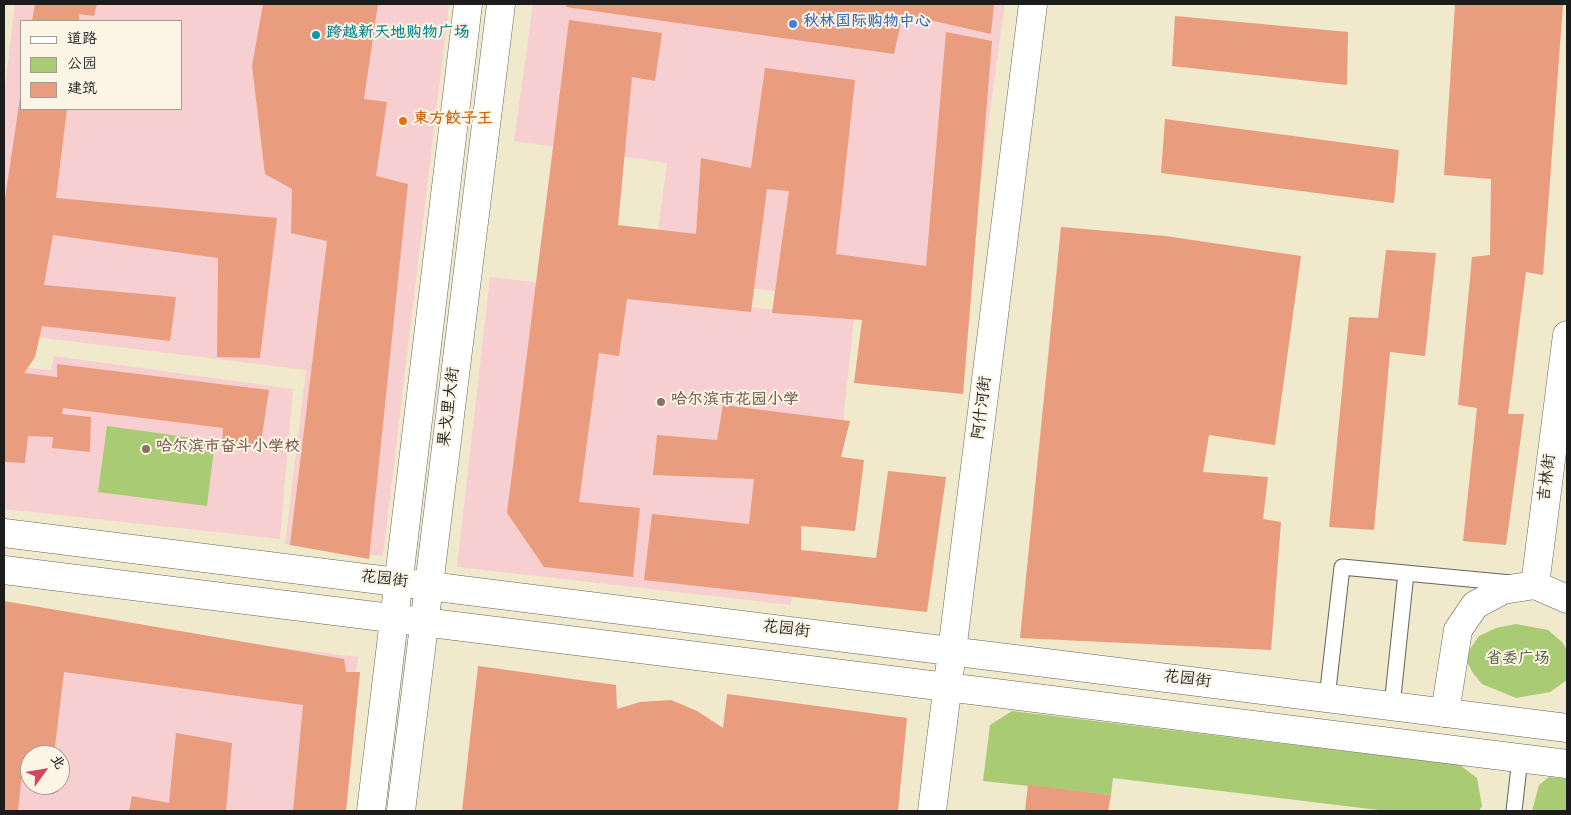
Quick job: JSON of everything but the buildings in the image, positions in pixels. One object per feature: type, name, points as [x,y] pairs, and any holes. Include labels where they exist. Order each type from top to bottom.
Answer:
[{"type":"main road","name":"果戈里大街","points":[[371,811],[397,582],[468,4]]},
{"type":"main road","name":"果戈里大街","points":[[401,811],[501,4]]},
{"type":"main road","name":"阿什河街","points":[[932,811],[954,652],[1033,4]]},
{"type":"main road","name":"吉林街","points":[[1535,585],[1567,335]]},
{"type":"main road","name":"花园街","points":[[4,534],[1567,728]]},
{"type":"main road","points":[[4,570],[1567,764]]},
{"type":"main road","points":[[1445,713],[1458,630],[1475,605],[1503,590],[1535,585],[1567,599]]},
{"type":"lane","points":[[1327,698],[1342,566],[1567,589]]},
{"type":"lane","points":[[1392,706],[1406,573]]},
{"type":"lane","points":[[1514,811],[1520,758]]},
{"type":"shaded area","points":[[15,4],[449,4],[383,556],[285,544],[306,370],[4,333],[4,95]]},
{"type":"shaded area","points":[[533,4],[1005,4],[961,318],[652,274],[667,163],[514,141]]},
{"type":"shaded area","name":"哈尔滨市花园小学","points":[[490,277],[854,319],[836,488],[804,485],[791,605],[457,567]]},
{"type":"shaded area","name":"哈尔滨市奋斗小学校","points":[[54,356],[293,389],[280,539],[4,509],[4,365],[51,370]]},
{"type":"shaded area","points":[[4,614],[358,657],[340,811],[4,811]]},
{"type":"green space","points":[[107,426],[215,441],[207,506],[98,492]]},
{"type":"green space","name":"省委广场","points":[[1516,624],[1548,630],[1562,642],[1567,650],[1567,680],[1550,692],[1516,698],[1482,684],[1467,662],[1470,649],[1479,636],[1496,628]]},
{"type":"green space","points":[[1012,711],[1460,765],[1477,778],[1482,806],[1479,811],[1387,811],[1113,778],[1111,795],[983,781],[990,725]]},
{"type":"green space","points":[[1549,777],[1567,779],[1567,811],[1532,811],[1539,785]]},
{"type":"place","name":"秋林国际购物中心","points":[[793,24]]},
{"type":"place","name":"跨越新天地购物广场","points":[[316,35]]},
{"type":"place","name":"東方餃子王","points":[[403,121]]},
{"type":"place","name":"哈尔滨市花园小学","points":[[661,402]]},
{"type":"place","name":"哈尔滨市奋斗小学校","points":[[146,449]]}]
